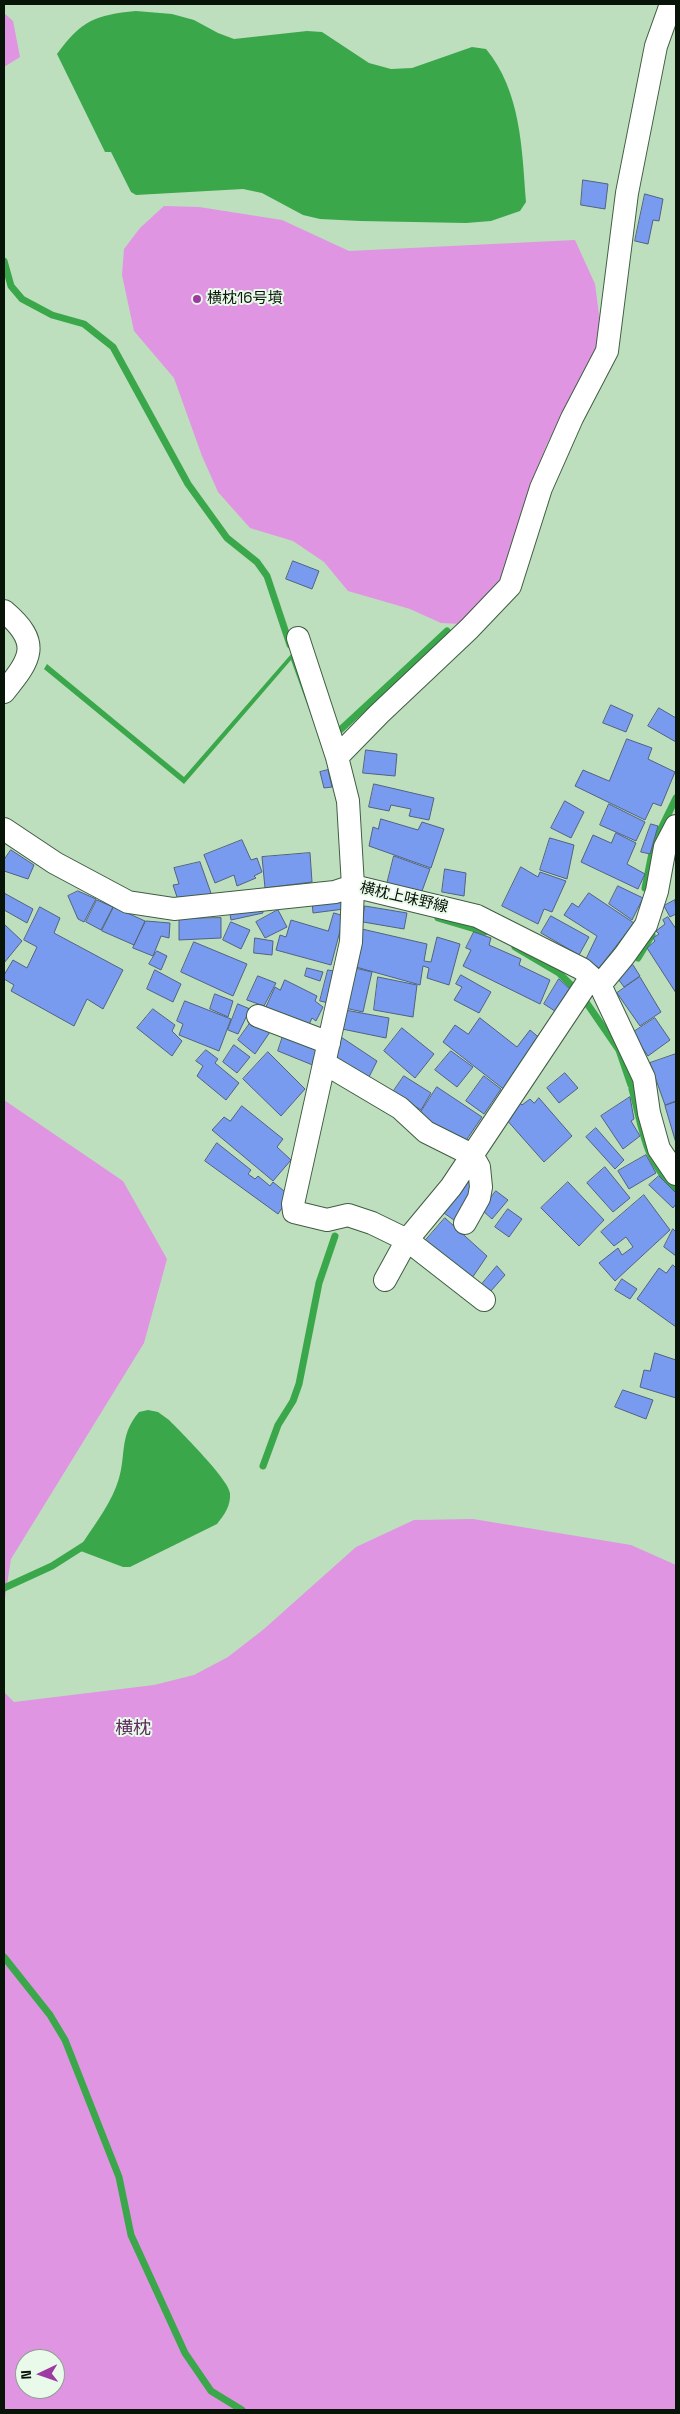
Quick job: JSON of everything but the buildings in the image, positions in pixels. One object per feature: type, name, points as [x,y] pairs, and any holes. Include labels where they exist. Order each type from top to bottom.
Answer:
[{"type":"street","points":[[337,757],[379,714],[469,629],[510,586],[541,488],[572,418],[607,351],[627,193],[656,46],[671,4]]},
{"type":"street","points":[[4,611],[26,635],[30,645],[22,668],[4,692]]},
{"type":"street","points":[[298,638],[337,757],[348,801],[353,886],[351,942],[293,1204],[294,1212],[327,1220],[348,1215],[372,1223],[407,1240],[484,1300]]},
{"type":"street","points":[[385,1280],[407,1240],[451,1187],[596,981],[624,956],[646,925],[657,891],[665,847],[676,826]]},
{"type":"street","name":"横枕上味野線","points":[[4,829],[55,862],[128,902],[174,909],[336,892],[353,886],[477,916],[582,969],[596,981]]},
{"type":"street","points":[[596,981],[644,1078],[649,1113],[659,1148],[676,1174]]},
{"type":"street","points":[[258,1016],[326,1053],[400,1108],[426,1132],[472,1155],[479,1167],[482,1187],[479,1198],[465,1223]]},
{"type":"shaded area","points":[[136,11],[172,14],[194,20],[234,39],[307,31],[322,32],[369,63],[391,69],[412,68],[472,47],[486,49],[498,65],[506,83],[518,121],[526,202],[520,211],[491,221],[466,223],[320,219],[303,215],[262,193],[243,189],[136,195],[131,192],[111,152],[105,152],[57,54],[74,34],[90,21],[100,17]]},
{"type":"shaded area","points":[[4,13],[13,21],[20,57],[4,67]]},
{"type":"shaded area","points":[[164,206],[199,207],[282,220],[349,251],[575,240],[595,284],[600,322],[598,345],[546,446],[500,582],[461,624],[441,623],[410,609],[348,591],[324,562],[293,541],[250,528],[218,492],[202,456],[174,378],[134,331],[122,275],[124,249],[140,228]]},
{"type":"shaded area","points":[[292,653],[324,751],[291,660],[184,784],[44,669],[47,664],[184,777]]},
{"type":"shaded area","points":[[4,1100],[123,1181],[167,1259],[144,1343],[11,1559],[4,1604]]},
{"type":"shaded area","points":[[148,1410],[158,1412],[169,1420],[204,1456],[228,1487],[230,1493],[229,1502],[217,1524],[130,1567],[123,1567],[78,1550],[113,1495],[120,1477],[125,1440],[132,1421],[139,1412]]},
{"type":"shaded area","points":[[473,1519],[631,1545],[676,1565],[676,2410],[4,2410],[4,1692],[14,1702],[154,1685],[194,1675],[228,1657],[264,1629],[356,1547],[414,1520]]},
{"type":"waterway","points":[[4,261],[11,286],[22,299],[52,315],[84,324],[113,347],[188,484],[227,538],[257,562],[267,576],[290,645]]},
{"type":"waterway","points":[[339,731],[447,631]]},
{"type":"waterway","points":[[645,888],[654,843],[676,798]]},
{"type":"waterway","points":[[438,918],[485,932]]},
{"type":"waterway","points":[[638,958],[652,935]]},
{"type":"waterway","points":[[515,947],[559,973],[576,990]]},
{"type":"waterway","points":[[586,1002],[619,1050],[631,1085]]},
{"type":"waterway","points":[[632,1089],[650,1155],[665,1178],[676,1189]]},
{"type":"waterway","points":[[263,1466],[278,1425],[293,1401],[299,1384],[319,1283],[335,1236]]},
{"type":"waterway","points":[[4,1588],[52,1566],[85,1545]]},
{"type":"waterway","points":[[4,1957],[50,2015],[65,2040],[119,2177],[131,2235],[185,2353],[211,2391],[242,2410]]},
{"type":"place","name":"横枕16号墳","points":[[197,299]]},
{"type":"district","name":"横枕","points":[[133,1729]]}]
